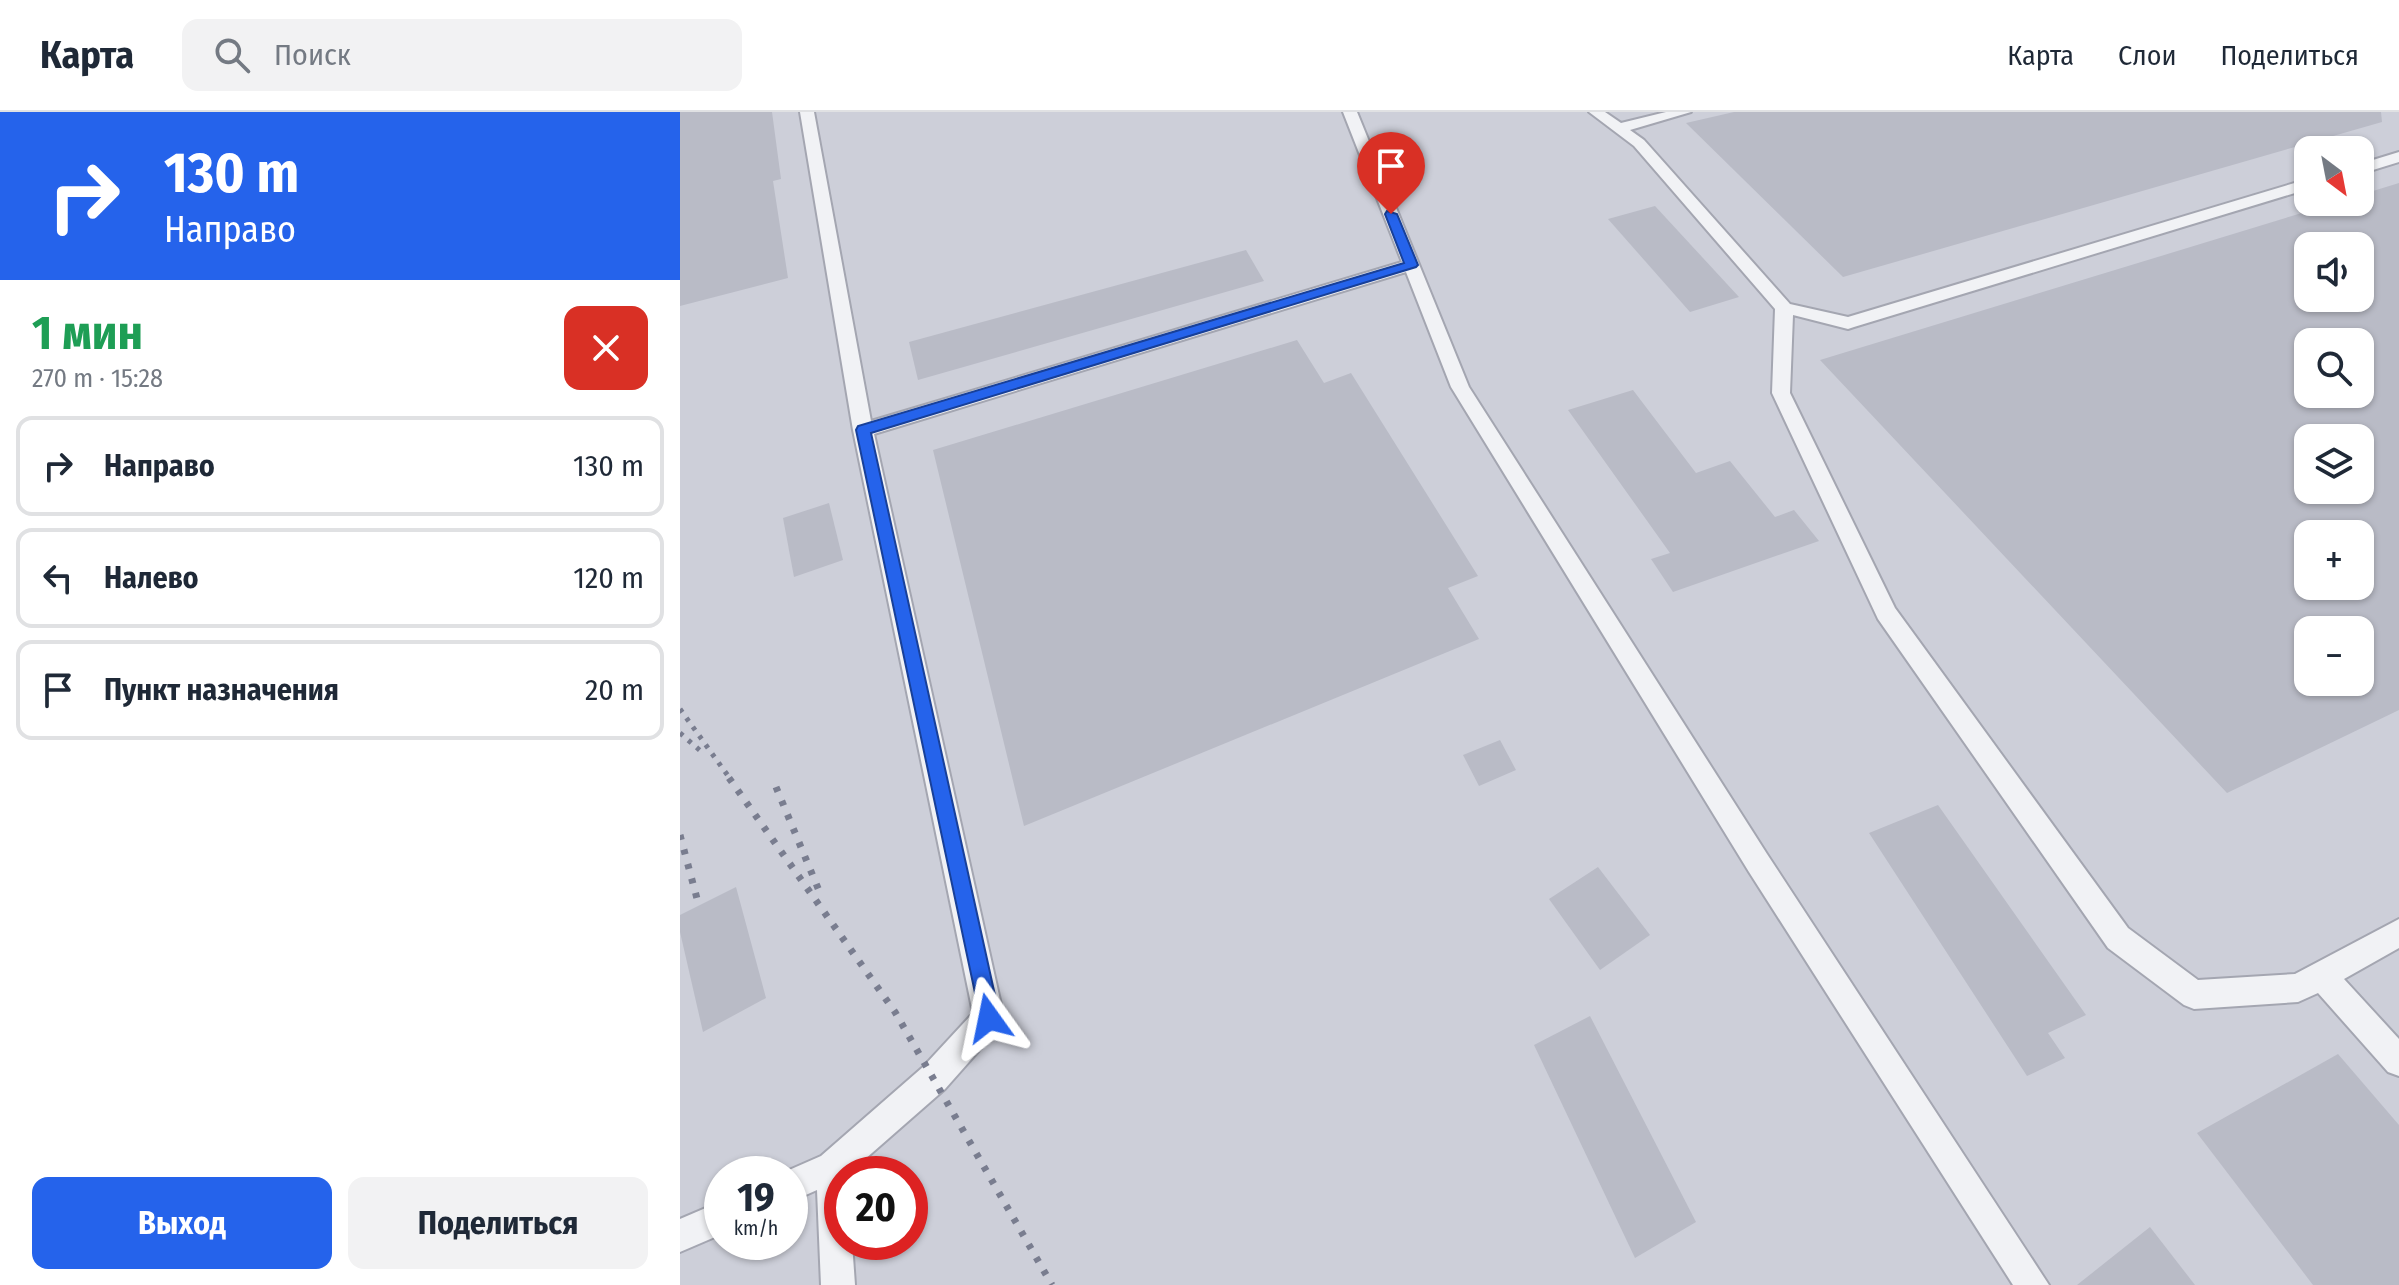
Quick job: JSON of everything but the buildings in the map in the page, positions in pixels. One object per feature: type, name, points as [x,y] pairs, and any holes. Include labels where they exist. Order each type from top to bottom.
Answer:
[{"type":"lane","points":[[807,112],[863,430],[989,1018],[934,1078],[845,1156]]},
{"type":"lane","points":[[1350,112],[1460,387],[1758,863],[2032,1285]]},
{"type":"lane","points":[[1596,112],[1639,143],[1784,308],[1848,323],[2294,188]]},
{"type":"lane","points":[[1618,128],[1684,112]]},
{"type":"lane","points":[[2374,165],[2399,157]]},
{"type":"lane","points":[[863,430],[1411,265]]},
{"type":"lane","points":[[1784,308],[1781,393],[1886,613],[2118,938],[2194,995],[2298,988],[2399,933]]},
{"type":"lane","points":[[2321,975],[2399,1061]]},
{"type":"lane","points":[[680,1236],[704,1225]]},
{"type":"lane","points":[[837,1260],[838,1285]]},
{"type":"shaded area","points":[[680,112],[2399,112],[2399,1285],[680,1285]]},
{"type":"railway","points":[[680,709],[731,780]]},
{"type":"railway","points":[[680,733],[704,754]]},
{"type":"railway","points":[[729,778],[895,1012],[1052,1285]]},
{"type":"railway","points":[[776,787],[820,893]]},
{"type":"railway","points":[[680,835],[699,906]]},
{"type":"route","points":[[989,1018],[863,430],[1411,265],[1391,214]]}]
